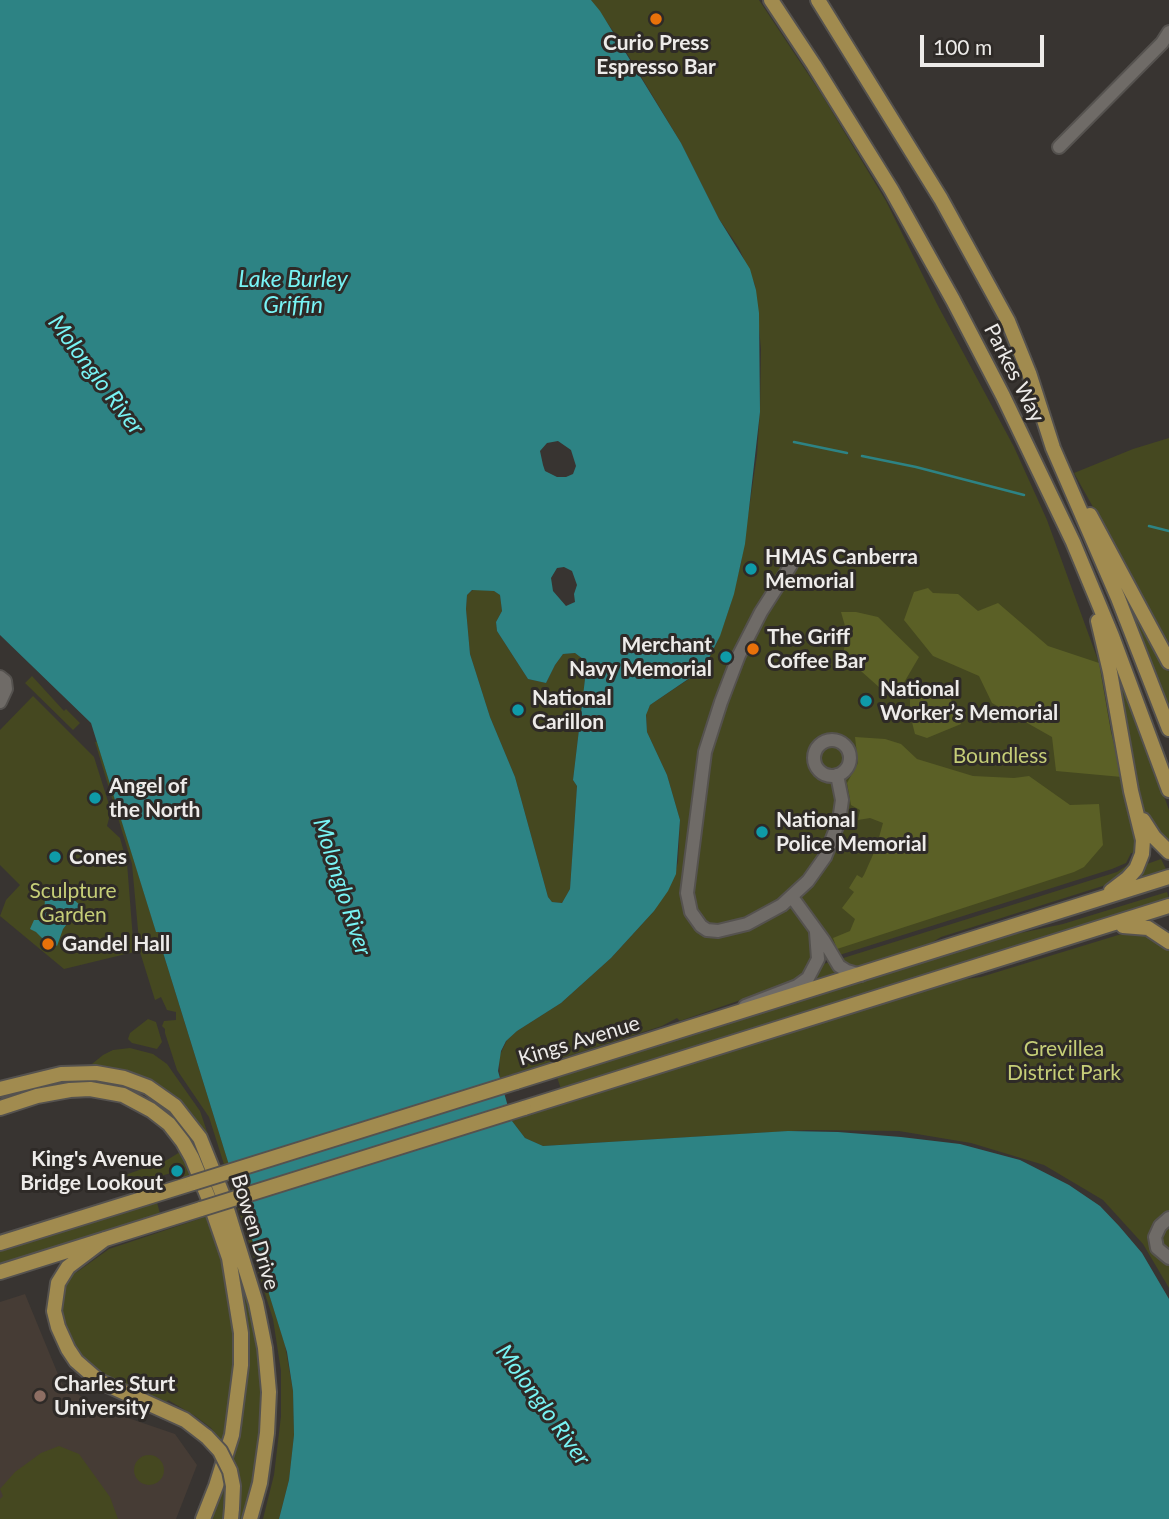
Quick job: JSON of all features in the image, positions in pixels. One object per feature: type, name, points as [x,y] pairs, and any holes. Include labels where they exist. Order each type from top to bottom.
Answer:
[{"type":"main road","name":"Parkes Way","points":[[771,0],[859,136],[953,300],[1031,454],[1116,646],[1169,790]]},
{"type":"main road","name":"Parkes Way","points":[[818,0],[895,121],[998,300],[1025,361],[1052,448],[1118,598],[1169,729]]},
{"type":"main road","points":[[1063,472],[1100,532],[1169,662]]},
{"type":"main road","points":[[1079,558],[1107,655],[1133,800],[1143,840],[1141,859],[1128,878],[1098,899]]},
{"type":"main road","points":[[1133,800],[1150,831],[1169,852]]},
{"type":"main road","name":"Kings Avenue","points":[[4,1241],[1166,880]]},
{"type":"main road","points":[[0,1272],[1169,906]]},
{"type":"main road","points":[[1108,926],[1144,927],[1156,931],[1169,943]]},
{"type":"main road","name":"Bowen Drive","points":[[0,1089],[48,1076],[85,1072],[110,1075],[137,1082],[158,1093],[175,1106],[200,1138],[219,1182],[258,1311],[267,1370],[269,1407],[266,1447],[250,1519]]},
{"type":"main road","name":"Bowen Drive","points":[[0,1108],[37,1096],[70,1090],[90,1089],[123,1095],[152,1110],[169,1124],[192,1157],[220,1228],[236,1295],[241,1365],[232,1435],[203,1519]]},
{"type":"main road","points":[[105,1239],[73,1263],[61,1277],[54,1305],[61,1335],[76,1361],[99,1381],[185,1420],[207,1437],[220,1451],[230,1471],[233,1486],[232,1514]]},
{"type":"street","points":[[1059,147],[1167,38]]},
{"type":"street","points":[[791,565],[747,638],[717,713],[702,767],[687,895],[689,907],[704,928],[712,932],[747,924],[775,909],[792,897],[819,866],[834,836],[842,803],[837,775]]},
{"type":"street","points":[[0,677],[5,681],[6,690],[0,702]]},
{"type":"street","points":[[792,897],[840,967],[861,975]]},
{"type":"street","points":[[729,1016],[753,1001],[797,986],[808,978],[818,959],[816,932]]},
{"type":"street","points":[[1169,1218],[1160,1226],[1156,1242],[1163,1255],[1169,1258]]},
{"type":"shaded area","name":"Charles Sturt University","points":[[25,1294],[62,1384],[99,1408],[175,1434],[197,1465],[176,1519],[0,1519],[0,1302]]},
{"type":"green space","name":"Boundless","points":[[591,0],[759,0],[822,95],[886,201],[937,304],[1014,447],[1047,520],[1099,663],[1111,732],[1137,832],[1137,854],[1131,853],[1126,863],[1112,869],[811,964],[804,975],[790,983],[500,1078],[499,1057],[507,1040],[561,1003],[611,958],[654,911],[674,877],[678,862],[680,820],[667,775],[647,732],[646,713],[650,705],[698,673],[717,643],[741,563],[757,455],[761,349],[755,285],[739,248],[719,219],[681,143],[616,35]]},
{"type":"green space","points":[[1169,438],[1169,643],[1074,473],[1133,449]]},
{"type":"green space","points":[[928,588],[933,593],[958,594],[978,611],[998,603],[1048,646],[1099,663],[1122,777],[1056,771],[1052,737],[992,703],[979,676],[933,656],[904,620],[914,592]]},
{"type":"green space","points":[[474,589],[494,591],[500,595],[502,611],[496,622],[497,631],[528,679],[546,683],[563,654],[575,653],[587,662],[573,780],[577,786],[570,889],[562,903],[552,902],[548,897],[515,777],[490,717],[470,654],[466,609],[467,595]]},
{"type":"green space","points":[[1131,602],[1169,672],[1169,709],[1128,603]]},
{"type":"green space","points":[[841,612],[878,617],[919,657],[899,691],[880,688],[843,655],[847,633]]},
{"type":"green space","points":[[1118,671],[1169,810],[1169,848],[1143,815],[1114,672]]},
{"type":"green space","points":[[32,676],[64,711],[66,709],[80,723],[73,730],[25,683]]},
{"type":"green space","points":[[926,687],[948,692],[961,724],[927,738],[915,734],[910,714],[910,698]]},
{"type":"green space","name":"Sculpture Garden","points":[[33,696],[94,757],[111,811],[107,826],[120,838],[127,863],[134,952],[64,969],[0,916],[6,900],[20,885],[0,865],[0,730]]},
{"type":"green space","points":[[855,737],[885,739],[901,744],[917,759],[973,776],[1029,776],[1070,805],[1099,804],[1103,845],[1084,867],[1074,872],[837,949],[833,938],[850,931],[855,919],[842,908],[854,892],[849,888],[857,875],[862,878],[864,875],[876,848],[870,845],[872,840],[878,841],[883,823],[870,818],[858,820],[860,810],[851,805],[847,783],[858,763]]},
{"type":"green space","points":[[95,742],[156,931],[163,945],[161,946],[285,1345],[293,1391],[294,1435],[289,1480],[279,1519],[263,1519],[274,1475],[281,1416],[281,1371],[273,1319],[209,1117],[177,1070],[162,1026],[164,1021],[176,1020],[176,1012],[167,1010],[161,997],[155,1000],[140,952],[132,864]]},
{"type":"green space","points":[[1135,859],[1126,873],[1109,884],[941,937],[919,950],[857,969],[837,960],[1117,872]]},
{"type":"green space","points":[[1161,859],[1167,871],[1135,881],[1144,865]]},
{"type":"green space","points":[[1167,892],[1169,898],[1149,907],[562,1092],[556,1074],[983,941],[1063,924]]},
{"type":"green space","name":"Grevillea District Park","points":[[1128,932],[1146,934],[1169,951],[1169,1288],[1143,1244],[1103,1200],[1044,1165],[971,1143],[899,1131],[808,1130],[543,1146],[525,1138],[512,1121],[571,1100],[952,981],[981,977]]},
{"type":"green space","points":[[832,961],[842,973],[812,982],[818,966]]},
{"type":"green space","points":[[148,1019],[156,1022],[162,1042],[157,1049],[132,1043],[128,1039],[130,1033]]},
{"type":"green space","points":[[130,1048],[153,1054],[167,1064],[200,1111],[218,1164],[216,1165],[181,1108],[87,1068],[113,1050]]},
{"type":"green space","points":[[180,1152],[183,1153],[192,1175],[178,1179],[177,1169],[134,1184],[93,1190],[100,1184],[167,1160]]},
{"type":"green space","points":[[156,1199],[161,1217],[0,1267],[0,1248]]},
{"type":"green space","points":[[208,1216],[225,1256],[238,1351],[225,1446],[211,1428],[168,1400],[167,1402],[113,1380],[95,1369],[72,1344],[60,1314],[60,1295],[69,1274],[77,1272],[109,1249]]},
{"type":"green space","points":[[234,1255],[252,1296],[267,1405],[248,1519],[234,1519],[231,1459],[244,1312]]},
{"type":"green space","points":[[59,1446],[79,1454],[110,1497],[118,1519],[0,1519],[0,1499],[3,1496],[0,1489],[15,1472],[41,1453]]},
{"type":"green space","points":[[149,1455],[160,1459],[164,1470],[160,1481],[149,1485],[138,1481],[134,1470],[138,1459]]},
{"type":"green space","points":[[224,1481],[223,1519],[208,1519]]},
{"type":"water","name":"Lake Burley Griffin","points":[[0,0],[591,0],[681,143],[719,219],[750,269],[759,313],[760,412],[745,544],[734,594],[720,636],[700,671],[650,705],[646,715],[647,732],[667,775],[680,820],[676,874],[654,911],[611,958],[561,1003],[506,1041],[501,1051],[498,1071],[512,1121],[525,1138],[543,1146],[788,1131],[901,1137],[960,1144],[1020,1160],[1069,1185],[1100,1206],[1119,1226],[1142,1253],[1169,1299],[1169,1519],[279,1519],[289,1480],[294,1435],[293,1391],[287,1352],[161,946],[163,945],[159,932],[156,932],[91,723],[0,635]],"holes":[[[558,441],[571,450],[576,466],[573,474],[566,477],[557,477],[545,471],[543,465],[540,451],[547,443]],[[564,567],[572,571],[577,585],[575,602],[566,606],[553,591],[551,578],[557,568]],[[472,590],[494,591],[500,595],[502,611],[496,622],[497,631],[528,679],[546,683],[563,654],[575,653],[587,662],[573,780],[577,786],[570,889],[562,903],[552,902],[548,897],[515,777],[490,717],[470,654],[467,595]]]},
{"type":"water","points":[[51,888],[63,890],[81,906],[83,915],[70,920],[63,929],[57,946],[50,939],[46,942],[30,929],[34,920],[44,920],[45,897]]},
{"type":"waterway","points":[[794,442],[847,453]]},
{"type":"waterway","points":[[862,456],[1024,495]]},
{"type":"waterway","points":[[1149,526],[1169,531]]},
{"type":"place","name":"Curio Press Espresso Bar","points":[[656,19]]},
{"type":"place","name":"HMAS Canberra Memorial","points":[[751,569]]},
{"type":"place","name":"The Griff Coffee Bar","points":[[753,649]]},
{"type":"place","name":"Merchant Navy Memorial","points":[[726,657]]},
{"type":"place","name":"National Worker’s Memorial","points":[[866,701]]},
{"type":"place","name":"National Carillon","points":[[518,710]]},
{"type":"place","name":"Angel of the North","points":[[95,798]]},
{"type":"place","name":"National Police Memorial","points":[[762,832]]},
{"type":"place","name":"Cones","points":[[55,857]]},
{"type":"place","name":"Gandel Hall","points":[[48,944]]},
{"type":"place","name":"King's Avenue Bridge Lookout","points":[[177,1171]]},
{"type":"place","name":"Charles Sturt University","points":[[40,1396]]},
{"type":"water label","name":"Molonglo River","points":[[96,375]]},
{"type":"water label","name":"Molonglo River","points":[[342,887]]},
{"type":"water label","name":"Molonglo River","points":[[543,1405]]}]
